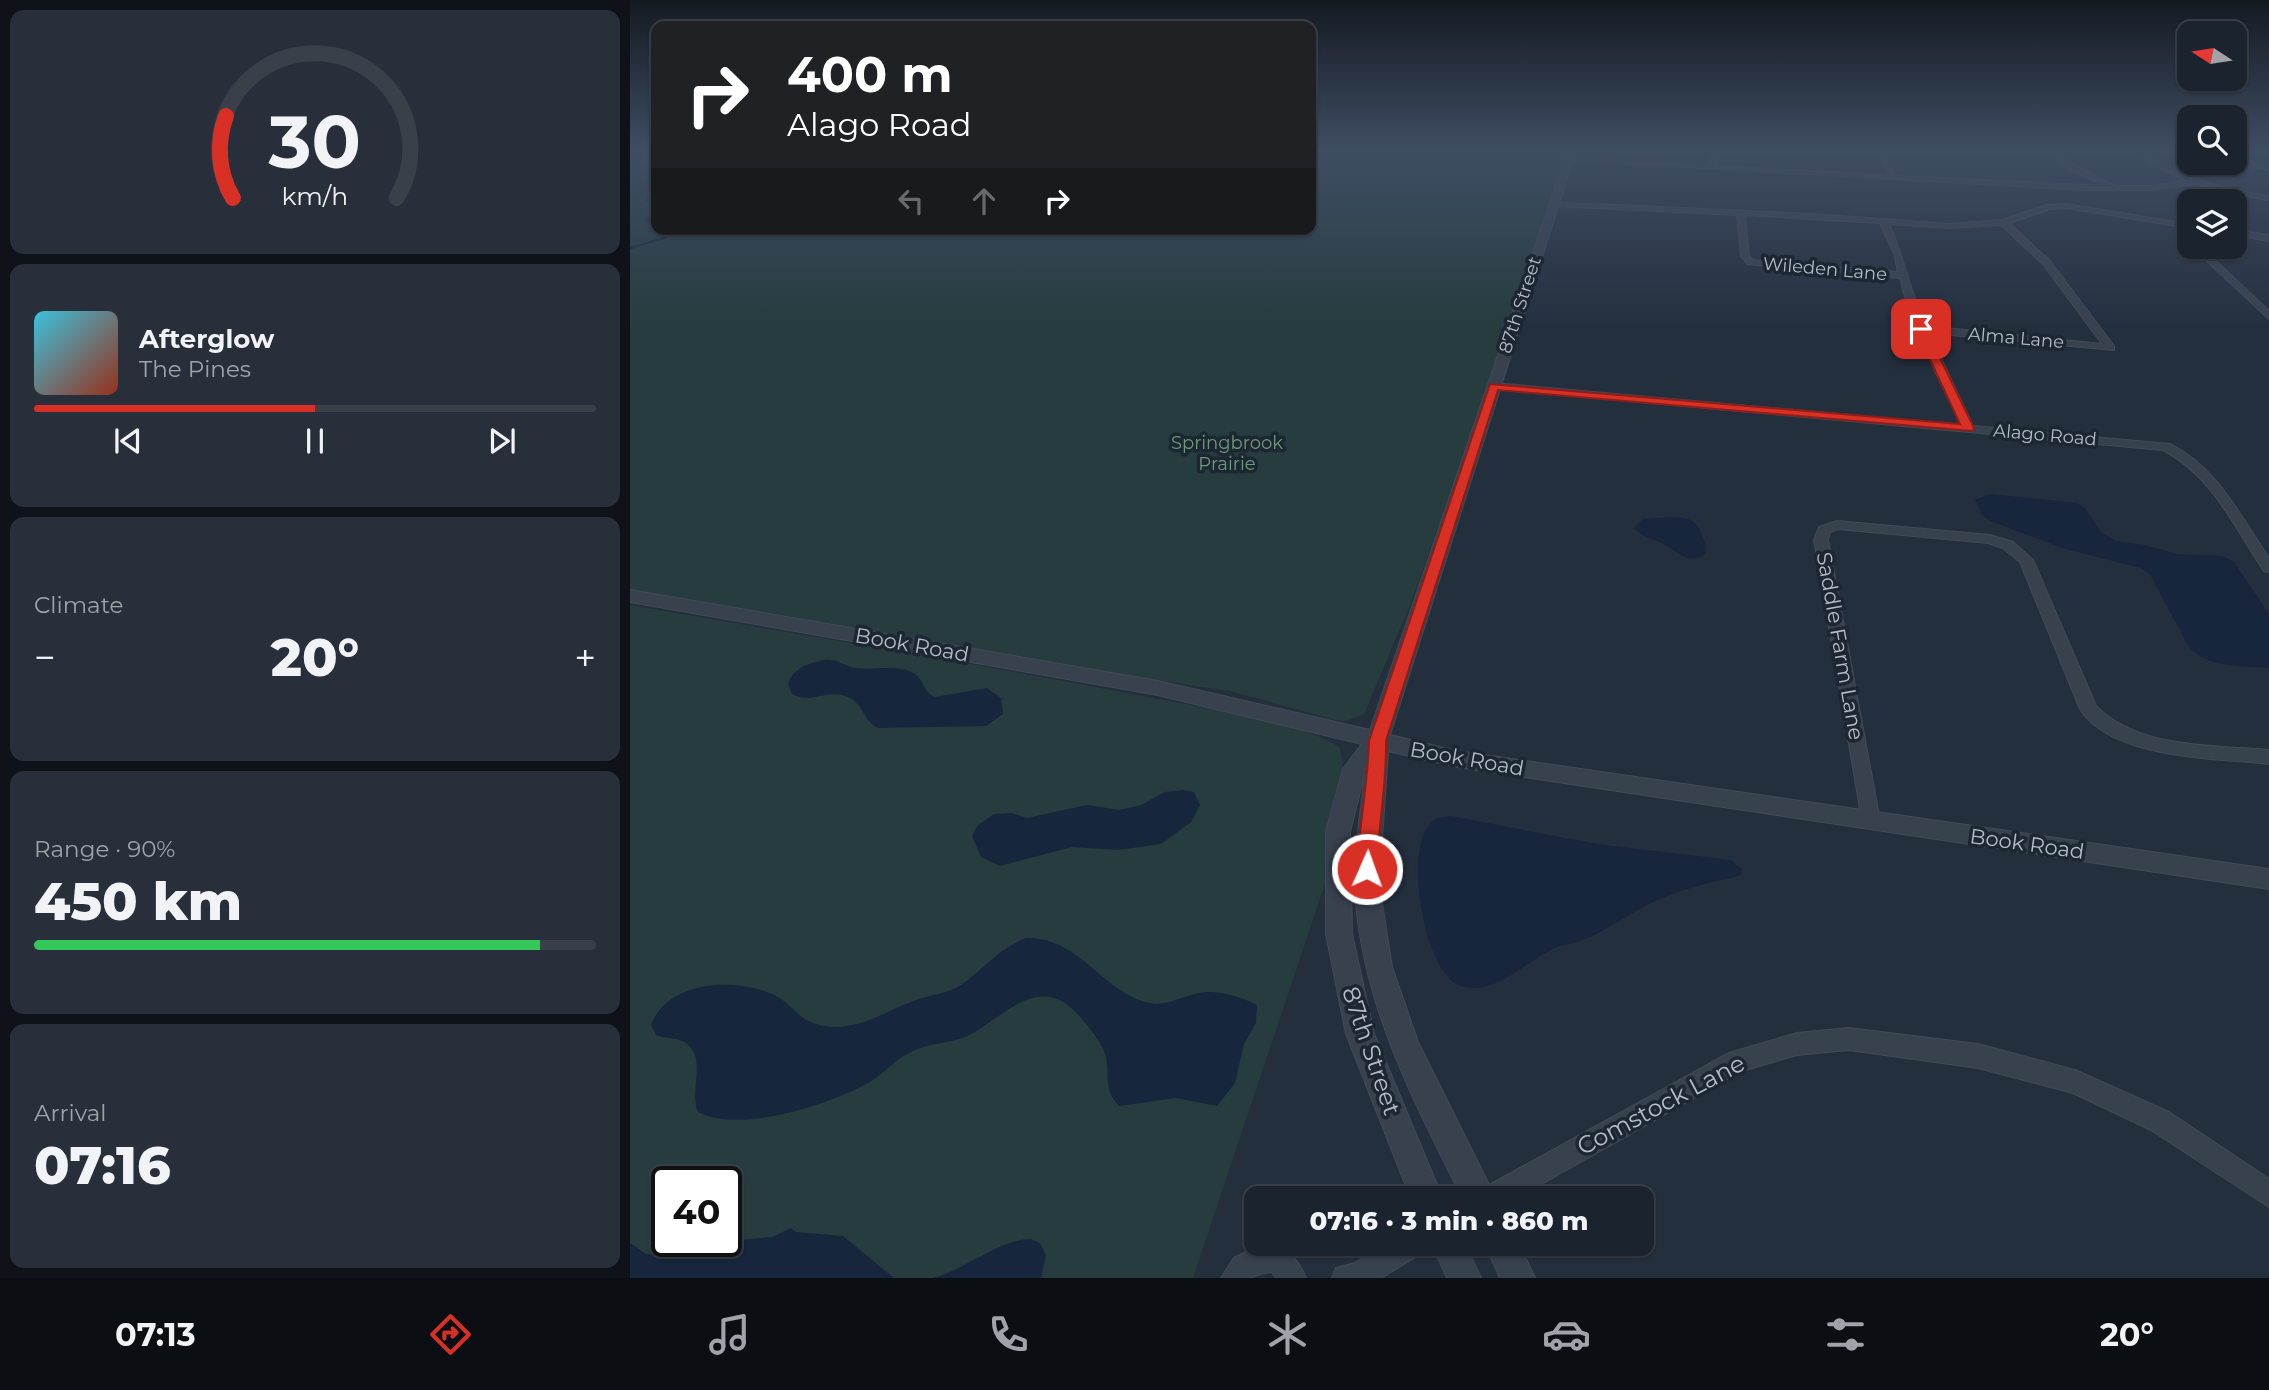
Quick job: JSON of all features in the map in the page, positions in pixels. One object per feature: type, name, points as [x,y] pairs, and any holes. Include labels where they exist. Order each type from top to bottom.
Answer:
[{"type":"street","name":"87th Street","points":[[1474,1186],[1414,1063],[1380,973],[1367,886],[1367,852],[1377,776],[1377,741],[1552,210]]},
{"type":"street","points":[[1659,210],[1812,216],[1949,226],[2003,222],[2041,210]]},
{"type":"street","points":[[2095,210],[2175,224],[2177,227]]},
{"type":"street","name":"Wileden Lane","points":[[1741,214],[1745,256],[1750,262],[1901,275]]},
{"type":"street","name":"Alma Lane","points":[[1921,329],[2110,348],[2046,262],[2003,222]]},
{"type":"street","points":[[1884,223],[1898,253],[1901,275],[1921,329],[1968,428]]},
{"type":"street","points":[[2247,234],[2269,237]]},
{"type":"street","points":[[2209,259],[2269,316]]},
{"type":"street","name":"Alago Road","points":[[1494,386],[2154,444],[2176,451],[2201,469],[2269,568]]},
{"type":"street","name":"Saddle Farm Lane","points":[[1870,821],[1821,540],[1824,530],[1837,525],[1984,538],[2008,545],[2026,560],[2089,709],[2099,722],[2134,740],[2269,757]]},
{"type":"street","name":"Book Road","points":[[630,596],[1158,688],[1457,759],[2269,879]]},
{"type":"street","name":"87th Street","points":[[1377,741],[1354,769],[1338,832],[1339,934],[1360,1034],[1422,1186]]},
{"type":"street","name":"Comstock Lane","points":[[1512,1186],[1737,1061],[1797,1044],[1849,1039],[1978,1056],[2074,1082],[2160,1121],[2269,1194]]},
{"type":"street","points":[[1346,1278],[1359,1276],[1393,1256]]},
{"type":"street","points":[[1454,1256],[1464,1278]]},
{"type":"street","points":[[1507,1256],[1518,1278]]},
{"type":"street","points":[[1235,1278],[1244,1266],[1262,1257],[1279,1261],[1292,1278]]},
{"type":"green space","name":"Springbrook Prairie","points":[[630,210],[651,210],[651,235],[1316,235],[1316,210],[1550,210],[1411,603],[1364,714],[1346,721],[1335,720],[1234,692],[999,655],[630,591]]},
{"type":"green space","points":[[630,605],[1223,711],[1302,730],[1324,738],[1340,748],[1343,765],[1334,804],[1327,877],[1193,1278],[630,1278]]},
{"type":"water","points":[[1990,494],[2077,503],[2085,508],[2101,532],[2116,541],[2145,545],[2177,554],[2223,556],[2234,562],[2269,614],[2269,668],[2214,662],[2195,653],[2188,646],[2151,576],[2141,568],[2062,548],[1990,521],[1982,515],[1975,500]]},
{"type":"water","points":[[1669,517],[1694,522],[1705,543],[1705,554],[1694,559],[1689,558],[1634,528],[1643,519]]},
{"type":"water","points":[[824,660],[858,668],[906,670],[917,675],[928,692],[935,697],[987,688],[1001,698],[1003,714],[986,726],[878,728],[869,721],[855,701],[842,695],[804,698],[792,694],[788,684],[790,678],[807,665]]},
{"type":"water","points":[[1165,792],[1194,792],[1200,805],[1191,822],[1161,844],[1118,850],[1072,847],[1000,866],[981,857],[972,836],[978,825],[994,814],[1012,813],[1027,818],[1087,805],[1120,810],[1141,805]]},
{"type":"water","points":[[1451,816],[1597,844],[1731,860],[1742,869],[1741,874],[1735,877],[1693,887],[1653,902],[1607,929],[1546,953],[1499,982],[1474,988],[1461,986],[1448,977],[1437,960],[1428,936],[1418,883],[1423,837],[1433,821]]},
{"type":"water","points":[[1026,938],[1060,945],[1126,994],[1142,1001],[1158,1004],[1213,992],[1257,1005],[1256,1023],[1244,1044],[1235,1083],[1217,1106],[1176,1098],[1119,1106],[1109,1088],[1104,1051],[1089,1028],[1065,1003],[1051,997],[1038,997],[1012,1007],[965,1037],[929,1045],[903,1056],[872,1081],[849,1092],[783,1114],[736,1120],[716,1118],[698,1112],[695,1094],[697,1065],[691,1048],[681,1040],[656,1035],[651,1025],[659,1011],[671,1000],[685,992],[718,985],[735,985],[767,992],[777,996],[812,1023],[822,1026],[856,1024],[916,1000],[956,988],[1000,953]]},
{"type":"water","points":[[791,1228],[796,1232],[843,1236],[894,1278],[630,1278],[630,1243],[651,1254],[651,1257],[742,1257],[742,1240],[772,1237]]},
{"type":"water","points":[[1031,1239],[1040,1243],[1046,1256],[1041,1278],[933,1278],[1007,1244]]},
{"type":"waterway","points":[[651,217],[645,220],[651,222]]},
{"type":"waterway","points":[[630,248],[668,235]]},
{"type":"waterway","points":[[630,248],[634,247]]},
{"type":"route","points":[[1367,869],[1368,828],[1377,776],[1377,741],[1494,386],[1968,428],[1921,329]]}]
